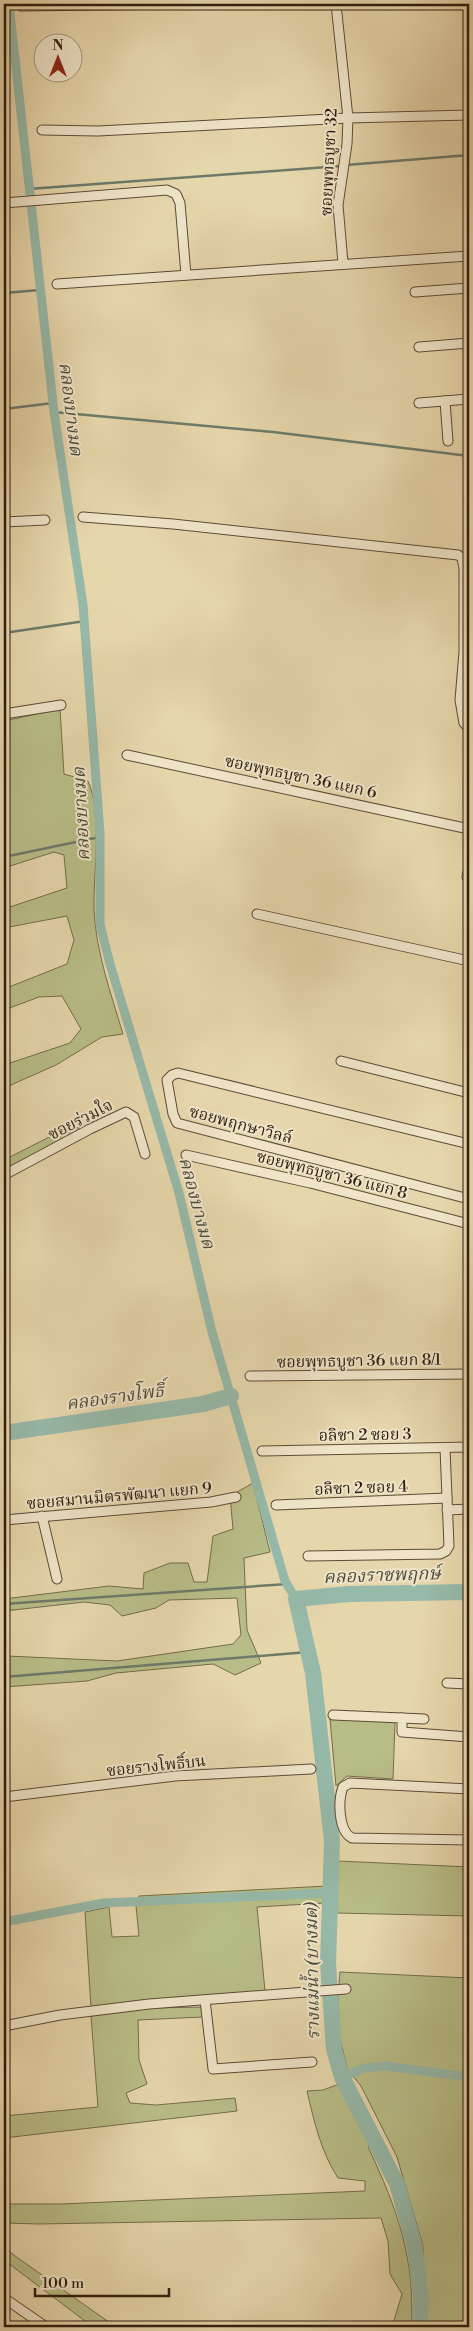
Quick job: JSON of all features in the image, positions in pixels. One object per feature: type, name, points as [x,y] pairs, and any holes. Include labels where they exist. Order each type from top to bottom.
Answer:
[{"type":"street","points":[[21,6],[178,4]]},
{"type":"street","name":"ซอยพุทธบูชา 32","points":[[336,4],[348,118],[338,205],[343,263]]},
{"type":"street","points":[[42,130],[98,131],[348,118],[469,115]]},
{"type":"street","points":[[4,203],[167,190],[176,194],[180,203],[186,275]]},
{"type":"street","points":[[58,284],[343,263],[469,256]]},
{"type":"street","points":[[415,292],[469,288]]},
{"type":"street","points":[[419,347],[469,343]]},
{"type":"street","points":[[419,403],[469,399]]},
{"type":"street","points":[[445,401],[448,441]]},
{"type":"street","points":[[83,517],[173,524],[458,555],[462,558],[464,568],[464,652],[460,700],[464,723],[469,728]]},
{"type":"street","points":[[4,522],[45,520]]},
{"type":"street","points":[[4,714],[61,705]]},
{"type":"street","name":"ซอยพุทธบูชา 36 แยก 6","points":[[127,755],[469,829]]},
{"type":"street","points":[[257,914],[469,962]]},
{"type":"street","points":[[341,1061],[469,1093]]},
{"type":"street","name":"ซอยพฤกษาวิลล์","points":[[469,1144],[178,1073],[172,1075],[167,1080],[173,1114],[177,1122],[469,1198]]},
{"type":"street","name":"ซอยร่วมใจ","points":[[4,1175],[126,1112],[134,1117],[145,1154]]},
{"type":"street","name":"ซอยพุทธบูชา 36 แยก 8","points":[[186,1155],[310,1183],[469,1224]]},
{"type":"street","name":"ซอยพุทธบูชา 36 แยก 8/1","points":[[250,1376],[469,1374]]},
{"type":"street","name":"อลิซา 2 ซอย 3","points":[[262,1451],[469,1447]]},
{"type":"street","points":[[308,1556],[440,1554],[446,1551],[449,1546],[445,1448]]},
{"type":"street","name":"ซอยสมานมิตรพัฒนา แยก 9","points":[[4,1520],[211,1502],[236,1498]]},
{"type":"street","name":"อลิซา 2 ซอย 4","points":[[276,1505],[447,1498]]},
{"type":"street","points":[[447,1510],[469,1509]]},
{"type":"street","points":[[42,1516],[58,1579]]},
{"type":"street","points":[[447,1683],[469,1684]]},
{"type":"street","points":[[333,1715],[424,1719]]},
{"type":"street","points":[[402,1718],[402,1732],[469,1737]]},
{"type":"street","name":"ซอยรางโพธิ์บน","points":[[4,1797],[175,1776],[311,1769]]},
{"type":"street","points":[[469,1789],[350,1784],[343,1786],[340,1794],[343,1829],[346,1835],[352,1838],[469,1840]]},
{"type":"street","points":[[4,2026],[113,2008],[346,1989]]},
{"type":"street","points":[[206,2000],[212,2069],[270,2067],[312,2062]]},
{"type":"street","points":[[4,2298],[46,2327]]},
{"type":"street","points":[[28,2327],[33,2318]]},
{"type":"green space","points":[[60,709],[64,774],[88,781],[93,794],[96,827],[95,926],[105,973],[123,1034],[102,1037],[56,1065],[4,1088],[4,1065],[70,1043],[81,1029],[62,996],[39,997],[4,1010],[4,989],[67,964],[74,940],[67,916],[4,928],[4,909],[67,888],[64,855],[54,852],[4,868],[4,721]]},
{"type":"green space","points":[[69,1127],[90,1129],[4,1170],[4,1160]]},
{"type":"green space","points":[[253,1483],[270,1552],[244,1558],[247,1630],[261,1663],[235,1675],[213,1664],[116,1673],[87,1681],[4,1687],[4,1599],[109,1586],[143,1589],[144,1573],[170,1563],[188,1563],[194,1582],[207,1582],[213,1536],[233,1529],[230,1496]],"holes":[[[237,1598],[241,1635],[233,1644],[117,1661],[7,1656],[5,1611],[84,1602],[110,1605],[122,1616],[156,1608],[169,1600]]]},
{"type":"green space","points":[[330,1719],[395,1722],[393,1779],[347,1776],[336,1786]]},
{"type":"green space","points":[[338,1861],[469,1867],[469,1916],[337,1913]]},
{"type":"green space","points":[[327,1886],[325,1903],[257,1907],[265,1991],[91,2008],[85,1912],[109,1907],[112,1937],[139,1936],[136,1906],[139,1896]]},
{"type":"green space","points":[[340,1972],[469,1978],[469,2323],[464,2319],[455,2327],[425,2327],[423,2246],[397,2157],[361,2086],[348,2070],[340,2040],[338,1997]]},
{"type":"green space","points":[[203,2007],[203,2017],[138,2020],[139,2060],[147,2084],[126,2093],[130,2103],[156,2105],[235,2098],[237,2111],[4,2138],[4,2116],[98,2107],[91,2016],[153,2008]]},
{"type":"green space","points":[[339,2084],[368,2138],[369,2149],[396,2214],[407,2257],[412,2303],[411,2327],[392,2327],[402,2294],[390,2274],[388,2241],[381,2218],[4,2223],[4,2204],[61,2204],[365,2191],[365,2181],[338,2178],[327,2158],[315,2125],[307,2091],[323,2090]]},
{"type":"green space","points":[[4,2247],[116,2327],[93,2327],[4,2260]]},
{"type":"waterway","name":"คลองบางมด","points":[[9,4],[54,412],[83,605],[100,833],[100,924],[110,964],[179,1193],[212,1332],[285,1581],[296,1599]]},
{"type":"waterway","name":"คลองบางมด","points":[[4,19],[12,19]]},
{"type":"waterway","points":[[346,165],[469,155]]},
{"type":"waterway","points":[[28,189],[341,166]]},
{"type":"waterway","points":[[4,293],[40,290]]},
{"type":"waterway","points":[[4,409],[53,403]]},
{"type":"waterway","points":[[54,412],[273,432],[469,456]]},
{"type":"waterway","points":[[4,633],[85,621]]},
{"type":"waterway","points":[[4,857],[100,837]]},
{"type":"waterway","name":"คลองรางโพธิ์","points":[[4,1433],[203,1404],[231,1396]]},
{"type":"waterway","points":[[4,1604],[287,1584]]},
{"type":"waterway","name":"รางแม่น้ำ (บางมด)","points":[[419,2327],[421,2299],[415,2248],[397,2184],[342,2077],[334,2049],[328,1963],[332,1841],[313,1673],[296,1599],[349,1594],[469,1592]]},
{"type":"waterway","points":[[4,1677],[308,1652]]},
{"type":"waterway","points":[[4,1922],[104,1903],[332,1893]]},
{"type":"waterway","points":[[342,2077],[364,2068],[385,2066],[469,2077]]},
{"type":"water label","name":"คลองราชพฤกษ์","points":[[382,1575]]}]
